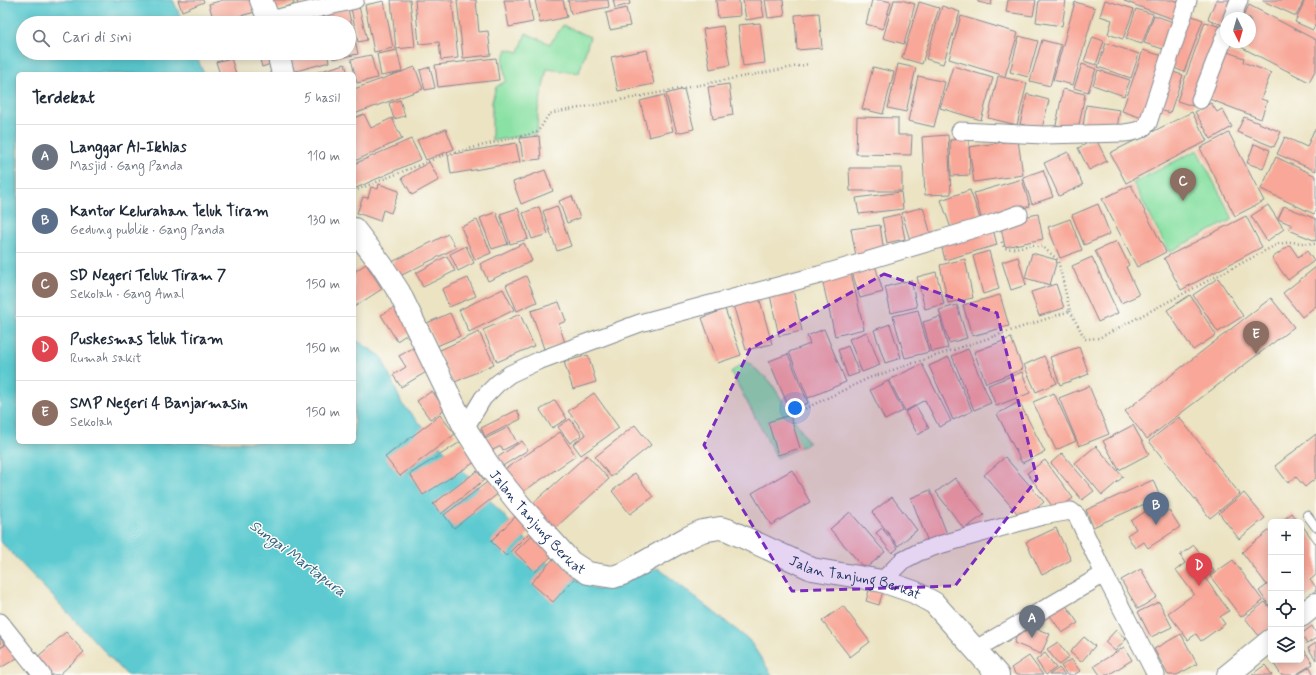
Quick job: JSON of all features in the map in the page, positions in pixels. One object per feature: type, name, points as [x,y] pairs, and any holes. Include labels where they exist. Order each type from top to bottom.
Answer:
[{"type":"street","points":[[261,0],[267,16]]},
{"type":"street","points":[[292,16],[355,0]]},
{"type":"street","points":[[960,131],[1044,135],[1136,132],[1146,127],[1188,0]]},
{"type":"street","points":[[1234,12],[1239,0]]},
{"type":"street","points":[[1200,100],[1220,48]]},
{"type":"street","points":[[280,60],[283,72]]},
{"type":"street","points":[[465,428],[483,398],[498,383],[510,374],[538,361],[640,323],[819,275],[1020,214]]},
{"type":"street","name":"Jalan Tanjung Berkat","points":[[356,232],[381,264],[399,292],[465,428],[491,469],[520,505],[571,562],[588,573],[614,576],[631,569],[702,531],[720,528],[728,530],[812,569],[882,581],[914,592],[934,603],[998,675]]},
{"type":"street","points":[[882,581],[902,561],[919,552],[1042,516],[1071,511],[1077,516],[1104,574],[1156,675]]},
{"type":"street","points":[[976,649],[1104,574]]},
{"type":"street","points":[[1304,614],[1316,604]]},
{"type":"street","points":[[0,622],[42,675]]},
{"type":"street","points":[[1228,675],[1268,642]]},
{"type":"lane","points":[[1307,515],[1316,527]]},
{"type":"path","points":[[356,190],[444,155],[536,132],[549,114],[809,64]]},
{"type":"path","points":[[994,223],[1004,248],[1008,249],[1033,245],[1043,247],[1058,260],[1070,311],[1085,339],[1099,338],[1278,244],[1290,242],[1316,244]]},
{"type":"path","points":[[798,412],[869,378],[1070,311]]},
{"type":"highlighted area","points":[[884,274],[997,313],[1037,479],[955,586],[792,591],[704,445],[750,349]]},
{"type":"green space","points":[[563,25],[590,37],[579,73],[547,69],[538,110],[537,133],[492,141],[492,102],[496,87],[506,81],[503,61],[507,49],[519,52],[526,33],[550,44]]},
{"type":"green space","points":[[1197,150],[1233,219],[1169,252],[1133,183]]},
{"type":"green space","points":[[746,361],[770,381],[809,443],[777,458],[731,372]]},
{"type":"water","name":"Sungai Martapura","points":[[0,0],[173,0],[180,16],[16,16],[16,60],[198,60],[203,72],[16,72],[16,444],[356,444],[356,340],[381,356],[402,404],[547,563],[597,590],[658,568],[749,640],[772,675],[127,675],[0,541]]},
{"type":"building","points":[[178,0],[203,0],[204,2],[182,11]]},
{"type":"building","points":[[223,0],[256,0],[259,11],[240,16],[212,16],[209,4]]},
{"type":"building","points":[[266,0],[293,0],[294,4],[270,12]]},
{"type":"building","points":[[297,0],[313,0],[298,5]]},
{"type":"building","points":[[391,0],[410,0],[415,47],[396,49]]},
{"type":"building","points":[[415,0],[452,0],[458,58],[441,60],[439,42],[419,44]]},
{"type":"building","points":[[457,0],[476,0],[479,32],[488,31],[491,55],[463,58]]},
{"type":"building","points":[[504,0],[529,0],[533,22],[509,27]]},
{"type":"building","points":[[535,0],[563,0],[567,17],[540,23]]},
{"type":"building","points":[[568,0],[608,0],[609,7],[571,14]]},
{"type":"building","points":[[613,0],[629,0],[630,4],[615,8]]},
{"type":"building","points":[[716,0],[739,0],[740,16],[718,18]]},
{"type":"building","points":[[743,0],[761,0],[764,17],[746,20]]},
{"type":"building","points":[[765,0],[783,0],[785,16],[768,18]]},
{"type":"building","points":[[872,0],[891,2],[883,29],[866,24]]},
{"type":"building","points":[[894,0],[901,0],[915,4],[904,44],[883,38]]},
{"type":"building","points":[[978,0],[992,0],[991,5],[978,2]]},
{"type":"building","points":[[1008,0],[1036,0],[1033,16],[1006,12]]},
{"type":"building","points":[[1039,0],[1066,0],[1062,26],[1036,22]]},
{"type":"building","points":[[1105,0],[1134,9],[1123,39],[1108,34],[1112,20],[1100,16]]},
{"type":"building","points":[[1173,0],[1179,2],[1173,19],[1124,1]]},
{"type":"building","points":[[1216,0],[1234,0],[1230,12],[1220,12],[1220,24],[1208,19]]},
{"type":"building","points":[[1263,0],[1304,0],[1296,16]]},
{"type":"building","points":[[1305,0],[1316,0],[1316,23],[1313,30],[1295,22]]},
{"type":"building","points":[[384,1],[393,48],[374,52],[365,5]]},
{"type":"building","points":[[919,2],[939,8],[922,64],[902,58]]},
{"type":"building","points":[[1075,2],[1095,8],[1073,85],[1053,80]]},
{"type":"building","points":[[1249,5],[1316,40],[1316,69],[1309,82],[1243,48],[1256,48],[1256,12],[1245,12]]},
{"type":"building","points":[[359,6],[367,40],[358,42],[356,32],[356,16],[353,16],[351,8]]},
{"type":"building","points":[[942,6],[960,12],[943,64],[926,59]]},
{"type":"building","points":[[626,8],[630,26],[610,30],[606,13]]},
{"type":"building","points":[[348,9],[350,16],[324,16],[324,14]]},
{"type":"building","points":[[1136,9],[1153,14],[1142,44],[1126,39]]},
{"type":"building","points":[[317,11],[319,16],[300,16]]},
{"type":"building","points":[[819,13],[822,48],[797,50],[795,15]]},
{"type":"building","points":[[1187,14],[1203,20],[1184,72],[1169,66]]},
{"type":"building","points":[[1154,15],[1173,22],[1163,49],[1144,43]]},
{"type":"building","points":[[961,16],[1018,33],[1005,76],[949,59]]},
{"type":"building","points":[[1205,22],[1220,27],[1193,106],[1177,101]]},
{"type":"building","points":[[760,23],[765,63],[743,66],[738,25]]},
{"type":"building","points":[[723,26],[730,65],[710,69],[703,29]]},
{"type":"building","points":[[1019,36],[1038,41],[1028,77],[1010,72]]},
{"type":"building","points":[[1093,37],[1104,41],[1096,65],[1084,61]]},
{"type":"building","points":[[1042,40],[1061,45],[1050,86],[1030,81]]},
{"type":"building","points":[[1106,43],[1139,54],[1131,78],[1098,67]]},
{"type":"building","points":[[397,50],[402,72],[381,76],[377,54]]},
{"type":"building","points":[[647,50],[654,84],[618,91],[611,57]]},
{"type":"building","points":[[1143,50],[1166,57],[1145,119],[1122,111]]},
{"type":"building","points":[[1222,50],[1244,58],[1243,62],[1271,73],[1261,99],[1267,101],[1261,119],[1204,97]]},
{"type":"building","points":[[371,55],[377,78],[357,83],[356,72],[354,72],[351,60],[356,60],[356,58]]},
{"type":"building","points":[[496,58],[499,80],[438,87],[435,65]]},
{"type":"building","points":[[232,60],[235,72],[219,72],[216,62]]},
{"type":"building","points":[[260,60],[275,60],[276,62],[262,67]]},
{"type":"building","points":[[286,60],[329,60],[329,62],[289,72]]},
{"type":"building","points":[[345,64],[347,72],[318,72]]},
{"type":"building","points":[[898,64],[916,68],[906,112],[888,108]]},
{"type":"building","points":[[1082,64],[1096,69],[1088,92],[1074,88]]},
{"type":"building","points":[[953,66],[993,78],[981,120],[940,108]]},
{"type":"building","points":[[415,67],[423,89],[356,113],[356,88]]},
{"type":"building","points":[[430,67],[435,88],[425,90],[420,70]]},
{"type":"building","points":[[873,67],[894,72],[883,114],[862,109]]},
{"type":"building","points":[[1098,70],[1130,80],[1124,96],[1093,85]]},
{"type":"building","points":[[1169,71],[1183,75],[1170,113],[1156,109]]},
{"type":"building","points":[[918,76],[945,82],[934,127],[908,121]]},
{"type":"building","points":[[998,76],[1027,83],[1017,125],[988,118]]},
{"type":"building","points":[[729,84],[733,115],[713,119],[708,87]]},
{"type":"building","points":[[684,89],[694,129],[677,133],[666,94]]},
{"type":"building","points":[[1063,89],[1085,94],[1078,130],[1056,125]]},
{"type":"building","points":[[1027,94],[1049,100],[1042,129],[1020,124]]},
{"type":"building","points":[[664,95],[673,131],[649,137],[640,101]]},
{"type":"building","points":[[400,100],[405,116],[394,119],[389,103]]},
{"type":"building","points":[[1211,103],[1217,112],[1222,109],[1232,127],[1211,139],[1195,112]]},
{"type":"building","points":[[1086,105],[1120,110],[1117,128],[1083,127]]},
{"type":"building","points":[[1192,112],[1207,141],[1126,183],[1110,153]]},
{"type":"building","points":[[364,114],[371,128],[392,118],[402,139],[356,161],[356,117]]},
{"type":"building","points":[[857,117],[898,118],[898,135],[912,135],[911,155],[856,154]]},
{"type":"building","points":[[1244,117],[1281,132],[1274,147],[1237,132]]},
{"type":"building","points":[[446,129],[454,149],[426,160],[417,140]]},
{"type":"building","points":[[1314,130],[1316,130],[1316,171],[1277,154],[1285,137],[1307,147]]},
{"type":"building","points":[[1229,133],[1264,201],[1235,216],[1200,148]]},
{"type":"building","points":[[948,135],[951,194],[925,195],[922,137]]},
{"type":"building","points":[[539,136],[541,159],[523,161],[520,138]]},
{"type":"building","points":[[411,139],[421,159],[356,188],[356,163]]},
{"type":"building","points":[[969,139],[970,175],[951,176],[950,140]]},
{"type":"building","points":[[1096,139],[1107,161],[1089,170],[1078,148]]},
{"type":"building","points":[[1018,140],[1023,175],[974,182],[969,147]]},
{"type":"building","points":[[516,143],[520,162],[451,174],[448,155]]},
{"type":"building","points":[[1254,144],[1270,150],[1263,169],[1247,163]]},
{"type":"building","points":[[1068,152],[1083,185],[1059,196],[1044,163]]},
{"type":"building","points":[[1276,157],[1316,176],[1316,210],[1314,214],[1261,189]]},
{"type":"building","points":[[429,162],[439,180],[412,195],[402,178]]},
{"type":"building","points":[[849,168],[902,168],[902,191],[850,191]]},
{"type":"building","points":[[545,170],[553,191],[521,204],[513,182]]},
{"type":"building","points":[[1043,170],[1053,197],[1032,204],[1023,177]]},
{"type":"building","points":[[1022,179],[1030,206],[982,220],[974,193]]},
{"type":"building","points":[[379,184],[399,191],[391,213],[383,210],[380,221],[357,213],[363,197],[368,198],[371,187],[378,189]]},
{"type":"building","points":[[1131,185],[1166,252],[1137,267],[1102,199]]},
{"type":"building","points":[[970,190],[981,221],[952,231],[941,200]]},
{"type":"building","points":[[901,192],[903,209],[859,214],[856,198]]},
{"type":"building","points":[[572,196],[580,218],[567,223],[559,201]]},
{"type":"building","points":[[1098,204],[1110,234],[1084,245],[1072,215]]},
{"type":"building","points":[[1268,205],[1284,229],[1267,241],[1251,216]]},
{"type":"building","points":[[557,206],[571,246],[557,251],[543,211]]},
{"type":"building","points":[[1284,206],[1316,219],[1316,241],[1289,230],[1292,225],[1278,219]]},
{"type":"building","points":[[539,207],[548,234],[532,239],[523,213]]},
{"type":"building","points":[[923,207],[932,238],[911,244],[902,213]]},
{"type":"building","points":[[518,208],[528,239],[510,244],[500,214]]},
{"type":"building","points":[[496,212],[508,244],[492,249],[480,218]]},
{"type":"building","points":[[900,214],[905,239],[887,243],[882,218]]},
{"type":"building","points":[[1038,214],[1043,239],[1005,247],[1000,222]]},
{"type":"building","points":[[1246,216],[1262,247],[1181,290],[1164,258]]},
{"type":"building","points":[[1070,219],[1082,250],[1060,258],[1048,227]]},
{"type":"building","points":[[477,220],[491,253],[475,260],[461,227]]},
{"type":"building","points":[[880,225],[884,252],[856,256],[851,229]]},
{"type":"building","points":[[993,229],[997,245],[945,260],[941,244]]},
{"type":"building","points":[[448,234],[456,248],[400,276],[392,262]]},
{"type":"building","points":[[1117,241],[1129,265],[1126,267],[1139,295],[1121,303],[1095,251]]},
{"type":"building","points":[[524,243],[532,261],[488,281],[480,264]]},
{"type":"building","points":[[1290,245],[1298,257],[1307,251],[1314,261],[1288,280],[1272,258]]},
{"type":"building","points":[[466,246],[474,263],[458,271],[450,254]]},
{"type":"building","points":[[989,251],[999,289],[983,294],[973,256]]},
{"type":"building","points":[[1032,253],[1057,260],[1050,285],[1025,278]]},
{"type":"building","points":[[447,256],[455,271],[423,287],[416,273]]},
{"type":"building","points":[[1018,257],[1026,285],[1011,290],[1002,262]]},
{"type":"building","points":[[1092,257],[1118,313],[1098,322],[1072,266]]},
{"type":"building","points":[[965,259],[973,298],[948,303],[940,265]]},
{"type":"building","points":[[366,264],[382,289],[356,306],[356,271]]},
{"type":"building","points":[[875,265],[883,292],[860,298],[852,272]]},
{"type":"building","points":[[1316,267],[1316,306],[1302,317],[1283,293]]},
{"type":"building","points":[[936,272],[944,304],[925,309],[917,277]]},
{"type":"building","points":[[851,273],[864,329],[835,336],[822,279]]},
{"type":"building","points":[[526,276],[537,302],[517,311],[506,285]]},
{"type":"building","points":[[468,278],[476,296],[449,307],[442,289]]},
{"type":"building","points":[[1218,278],[1243,316],[1218,332],[1193,295]]},
{"type":"building","points":[[911,280],[917,307],[891,313],[885,287]]},
{"type":"building","points":[[1056,284],[1064,308],[1039,316],[1031,292]]},
{"type":"building","points":[[503,289],[514,310],[469,332],[459,310]]},
{"type":"building","points":[[793,290],[802,331],[779,336],[770,295]]},
{"type":"building","points":[[1000,295],[1009,326],[972,336],[963,305]]},
{"type":"building","points":[[1190,295],[1216,335],[1193,350],[1167,310]]},
{"type":"building","points":[[759,297],[772,344],[746,350],[733,304]]},
{"type":"building","points":[[1271,298],[1294,327],[1147,439],[1125,411]]},
{"type":"building","points":[[559,302],[566,321],[559,324],[565,343],[544,349],[531,311]]},
{"type":"building","points":[[957,305],[967,338],[949,343],[939,310]]},
{"type":"building","points":[[397,306],[412,331],[397,341],[381,315]]},
{"type":"building","points":[[725,309],[741,355],[718,363],[702,318]]},
{"type":"building","points":[[918,310],[929,352],[905,358],[893,316]]},
{"type":"building","points":[[450,313],[460,336],[437,346],[427,323]]},
{"type":"building","points":[[520,314],[534,346],[497,362],[483,330]]},
{"type":"building","points":[[940,317],[948,348],[931,352],[923,322]]},
{"type":"building","points":[[890,324],[901,358],[885,363],[874,330]]},
{"type":"building","points":[[824,329],[846,382],[808,398],[789,352],[810,344],[807,336]]},
{"type":"building","points":[[479,332],[494,364],[453,383],[438,351]]},
{"type":"building","points":[[867,332],[880,365],[862,372],[849,339]]},
{"type":"building","points":[[1011,338],[1023,369],[986,383],[974,352]]},
{"type":"building","points":[[418,345],[433,368],[401,387],[393,375],[406,367],[399,356]]},
{"type":"building","points":[[848,346],[859,373],[848,377],[838,350]]},
{"type":"building","points":[[1079,347],[1089,374],[1060,385],[1050,357]]},
{"type":"building","points":[[968,349],[991,403],[974,410],[952,356]]},
{"type":"building","points":[[788,354],[808,403],[790,410],[769,361]]},
{"type":"building","points":[[588,355],[596,382],[573,389],[564,362]]},
{"type":"building","points":[[1044,356],[1057,383],[1036,392],[1024,365]]},
{"type":"building","points":[[949,357],[972,411],[953,420],[929,366]]},
{"type":"building","points":[[922,364],[951,421],[939,427],[925,400],[905,411],[889,380]]},
{"type":"building","points":[[1022,372],[1030,393],[996,406],[988,385]]},
{"type":"building","points":[[888,381],[903,411],[885,420],[870,390]]},
{"type":"building","points":[[1089,386],[1109,434],[1079,446],[1059,398]]},
{"type":"building","points":[[432,391],[445,409],[430,419],[417,401]]},
{"type":"building","points":[[594,393],[619,428],[581,455],[573,444],[586,435],[568,411]]},
{"type":"building","points":[[1054,393],[1076,441],[1056,450],[1033,402]]},
{"type":"building","points":[[555,400],[567,419],[552,428],[540,410]]},
{"type":"building","points":[[1019,402],[1045,452],[1022,463],[997,414]]},
{"type":"building","points":[[916,406],[929,428],[918,435],[905,412]]},
{"type":"building","points":[[517,410],[521,419],[485,437],[481,428]]},
{"type":"building","points":[[440,415],[455,434],[400,476],[385,457]]},
{"type":"building","points":[[790,415],[800,448],[778,455],[768,422]]},
{"type":"building","points":[[1179,417],[1240,494],[1210,518],[1149,441]]},
{"type":"building","points":[[570,419],[582,435],[570,443],[558,427]]},
{"type":"building","points":[[635,425],[651,445],[611,477],[595,457]]},
{"type":"building","points":[[1133,425],[1149,454],[1119,470],[1103,441]]},
{"type":"building","points":[[509,427],[517,443],[503,450],[501,446],[489,452],[483,440]]},
{"type":"building","points":[[560,432],[576,456],[521,493],[505,469]]},
{"type":"building","points":[[1316,434],[1316,478],[1305,487],[1296,477],[1288,483],[1275,466]]},
{"type":"building","points":[[462,441],[475,462],[423,495],[410,474]]},
{"type":"building","points":[[522,441],[528,450],[501,467],[495,459]]},
{"type":"building","points":[[1096,446],[1123,477],[1102,495],[1075,463]]},
{"type":"building","points":[[1062,453],[1094,491],[1082,500],[1051,463]]},
{"type":"building","points":[[587,455],[609,479],[554,529],[531,505]]},
{"type":"building","points":[[1005,457],[1044,502],[1023,520],[984,475]]},
{"type":"building","points":[[1045,460],[1073,498],[1056,511],[1027,473]]},
{"type":"building","points":[[792,470],[810,502],[771,525],[752,493]]},
{"type":"building","points":[[477,471],[484,480],[441,514],[433,504]]},
{"type":"building","points":[[635,473],[653,497],[630,514],[612,491]]},
{"type":"building","points":[[955,478],[984,515],[964,529],[936,492]]},
{"type":"building","points":[[490,480],[499,493],[454,528],[444,515]]},
{"type":"building","points":[[1153,480],[1160,497],[1093,527],[1086,510]]},
{"type":"building","points":[[930,490],[947,534],[928,542],[911,498]]},
{"type":"building","points":[[1244,493],[1265,518],[1239,539],[1219,513]]},
{"type":"building","points":[[892,497],[917,530],[898,546],[872,512]]},
{"type":"building","points":[[1154,506],[1160,516],[1169,510],[1180,527],[1148,548],[1144,542],[1135,548],[1127,535],[1136,529],[1131,521]]},
{"type":"building","points":[[850,512],[885,552],[865,569],[830,529]]},
{"type":"building","points":[[1292,513],[1297,519],[1285,519]]},
{"type":"building","points":[[515,517],[530,532],[506,556],[491,541]]},
{"type":"building","points":[[882,528],[898,548],[892,553],[876,533]]},
{"type":"building","points":[[1056,528],[1071,560],[1042,575],[1026,542]]},
{"type":"building","points":[[1304,528],[1316,544],[1316,575],[1310,580],[1316,587],[1316,590],[1304,600]]},
{"type":"building","points":[[1268,531],[1268,604],[1259,591],[1267,585],[1242,552]]},
{"type":"building","points":[[532,535],[544,548],[554,554],[535,572],[515,552]]},
{"type":"building","points":[[1194,545],[1214,571],[1205,578],[1229,611],[1220,617],[1225,624],[1201,641],[1196,634],[1188,640],[1168,613],[1194,594],[1176,570],[1185,563],[1180,555]]},
{"type":"building","points":[[555,557],[576,577],[553,602],[531,583]]},
{"type":"building","points":[[1233,560],[1263,601],[1241,617],[1210,576]]},
{"type":"building","points":[[1141,569],[1157,597],[1138,609],[1121,580]]},
{"type":"building","points":[[870,587],[883,591],[879,605],[866,601]]},
{"type":"building","points":[[1063,601],[1078,623],[1062,633],[1047,611]]},
{"type":"building","points":[[1159,602],[1172,627],[1151,637],[1138,612]]},
{"type":"building","points":[[1265,602],[1268,606],[1268,629],[1259,636],[1245,618]]},
{"type":"building","points":[[843,606],[870,642],[850,657],[822,621]]},
{"type":"building","points":[[1022,623],[1050,634],[1041,654],[1014,643]]},
{"type":"building","points":[[1312,626],[1316,633],[1316,638],[1307,644],[1304,639],[1304,632]]},
{"type":"building","points":[[1116,630],[1126,639],[1115,651],[1105,642]]},
{"type":"building","points":[[66,632],[84,652],[59,675],[49,675],[35,659]]},
{"type":"building","points":[[1181,634],[1197,664],[1177,675],[1168,675],[1154,649]]},
{"type":"building","points":[[0,637],[5,645],[0,648]]},
{"type":"building","points":[[1084,637],[1095,646],[1081,662],[1070,652]]},
{"type":"building","points":[[10,642],[19,657],[0,668],[0,648]]},
{"type":"building","points":[[1058,642],[1069,657],[1059,665],[1047,649]]},
{"type":"building","points":[[1316,643],[1316,660],[1308,648]]},
{"type":"building","points":[[1124,647],[1132,660],[1108,675],[1100,675],[1094,666]]},
{"type":"building","points":[[1304,650],[1313,664],[1295,675],[1281,675],[1274,663],[1304,663]]},
{"type":"building","points":[[1045,653],[1056,668],[1046,675],[1036,660]]},
{"type":"building","points":[[1029,656],[1043,675],[1016,675],[1011,668]]},
{"type":"building","points":[[1071,659],[1080,671],[1074,675],[1067,675],[1061,666]]},
{"type":"building","points":[[1265,665],[1272,675],[1251,675]]},
{"type":"building","points":[[1310,667],[1314,675],[1297,675]]},
{"type":"building","points":[[1059,668],[1065,675],[1049,675]]},
{"type":"place","name":"SD Negeri Teluk Tiram 7","points":[[1183,201]]},
{"type":"place","name":"SMP Negeri 4 Banjarmasin","points":[[1256,354]]},
{"type":"place","name":"Kantor Kelurahan Teluk Tiram","points":[[1156,525]]},
{"type":"place","name":"Puskesmas Teluk Tiram","points":[[1199,586]]},
{"type":"place","name":"Langgar Al-Ikhlas","points":[[1032,638]]}]
